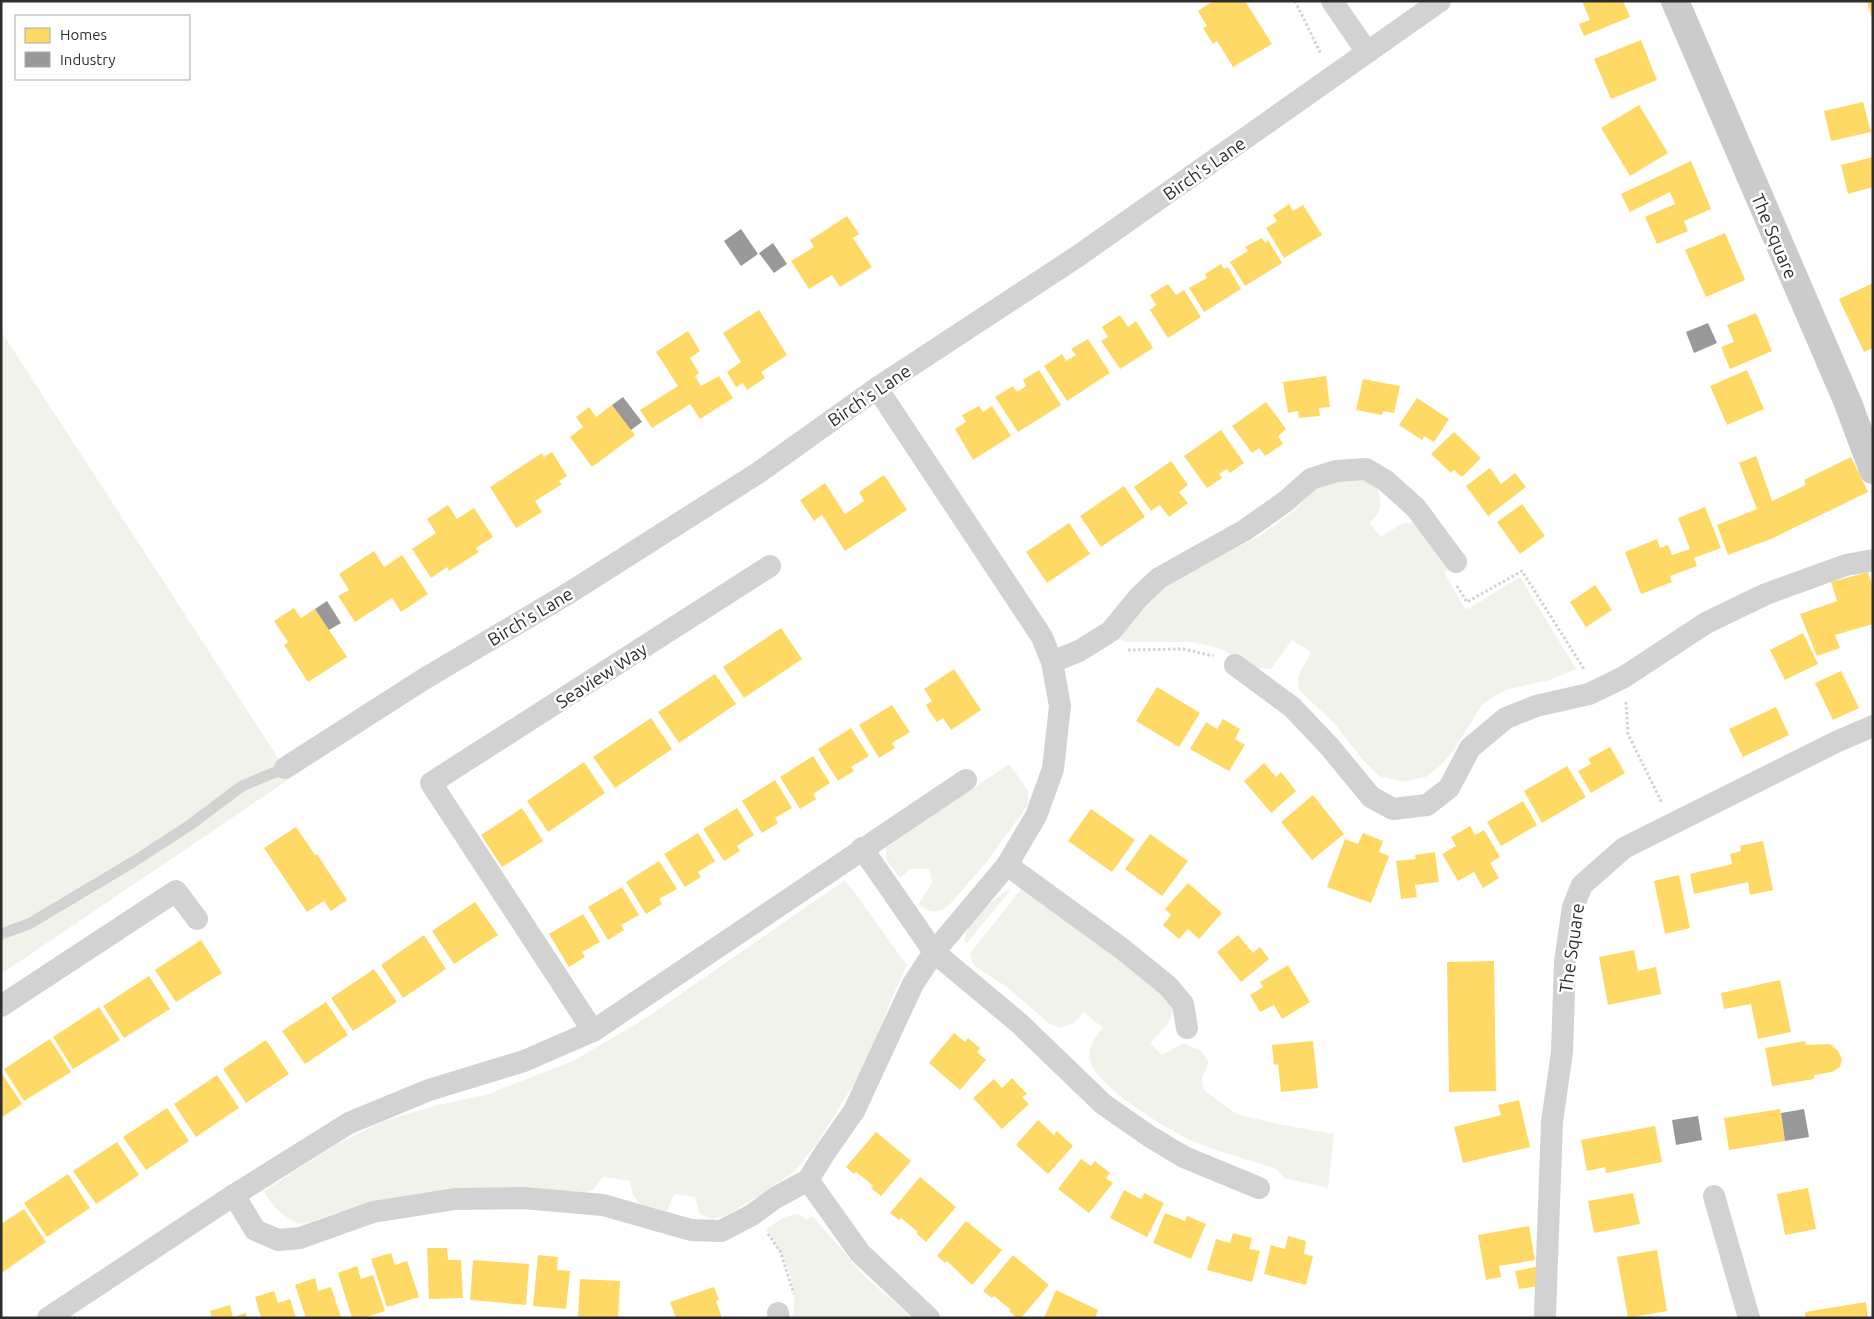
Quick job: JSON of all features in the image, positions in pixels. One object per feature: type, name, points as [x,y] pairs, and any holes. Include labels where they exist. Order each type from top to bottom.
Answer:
[{"type":"main road","name":"The Square","points":[[1675,1],[1844,394],[1873,470]]},
{"type":"street","points":[[1332,1],[1367,52]]},
{"type":"street","name":"Birch's Lane","points":[[285,768],[424,679],[569,593],[758,473],[878,388],[1078,256],[1440,1]]},
{"type":"street","points":[[234,1196],[255,1230],[278,1240],[300,1238],[373,1212],[456,1199],[523,1198],[603,1205],[691,1230],[721,1231],[752,1215],[775,1198],[808,1180],[854,1111],[912,984],[934,952],[1007,865],[1036,816],[1053,769],[1060,706],[1052,662],[1042,637],[878,388]]},
{"type":"street","points":[[1052,662],[1079,652],[1111,631],[1138,598],[1159,578],[1245,530],[1286,501],[1311,479],[1336,471],[1366,469],[1386,481],[1416,508],[1456,562]]},
{"type":"street","points":[[1235,665],[1292,707],[1329,746],[1371,797],[1393,809],[1427,805],[1449,788],[1470,748],[1506,718],[1536,706],[1589,694],[1624,677],[1706,623],[1766,594],[1846,565],[1873,560]]},
{"type":"street","name":"Seaview Way","points":[[593,1031],[431,783],[770,566]]},
{"type":"street","name":"The Square","points":[[1545,1315],[1552,1122],[1562,1052],[1565,961],[1573,907],[1582,884],[1624,848],[1836,742],[1873,726]]},
{"type":"street","points":[[48,1318],[349,1123],[429,1090],[524,1061],[593,1031],[862,848],[966,780]]},
{"type":"street","points":[[862,848],[934,952],[1019,1023],[1103,1104],[1149,1136],[1184,1157],[1259,1188]]},
{"type":"street","points":[[1007,865],[1121,948],[1168,986],[1183,1004],[1187,1028]]},
{"type":"street","points":[[1,1006],[176,891],[196,920]]},
{"type":"street","points":[[808,1180],[860,1253],[930,1318]]},
{"type":"street","points":[[1714,1196],[1749,1318]]},
{"type":"lane","points":[[1,934],[29,924],[133,862],[190,825],[242,786],[285,768]]},
{"type":"path","points":[[1295,1],[1321,54]]},
{"type":"path","points":[[1456,562],[1452,577],[1467,602],[1522,571],[1596,689]]},
{"type":"path","points":[[1095,640],[1107,652],[1138,649],[1184,649],[1214,656],[1235,665]]},
{"type":"path","points":[[1624,677],[1628,734],[1673,823]]},
{"type":"path","points":[[766,1232],[780,1251],[794,1295],[791,1305],[779,1315]]},
{"type":"shaded area","points":[[1,331],[291,778],[1,974]]},
{"type":"shaded area","points":[[1359,476],[1376,484],[1379,495],[1379,510],[1369,522],[1381,537],[1401,524],[1414,522],[1451,566],[1444,572],[1465,609],[1470,608],[1520,577],[1576,669],[1550,680],[1508,689],[1493,697],[1482,705],[1453,751],[1441,765],[1426,777],[1403,782],[1379,776],[1361,758],[1335,724],[1299,690],[1298,680],[1300,672],[1311,652],[1292,640],[1271,669],[1251,667],[1223,650],[1191,642],[1127,642],[1115,638],[1166,585],[1261,535],[1296,509],[1318,485]]},
{"type":"shaded area","points":[[1009,764],[1028,790],[1028,805],[985,864],[950,904],[938,911],[930,911],[918,905],[932,883],[929,869],[910,869],[900,878],[886,859],[886,848]]},
{"type":"shaded area","points":[[845,880],[907,965],[890,1002],[876,1043],[855,1082],[817,1143],[796,1170],[726,1216],[712,1219],[704,1216],[699,1212],[695,1197],[674,1194],[667,1211],[639,1204],[632,1192],[630,1181],[603,1177],[593,1190],[584,1193],[392,1199],[298,1224],[278,1210],[264,1191],[337,1144],[384,1121],[437,1105],[486,1095],[575,1060],[646,1018]]},
{"type":"shaded area","points":[[1023,887],[1144,974],[1174,1010],[1167,1025],[1150,1043],[1162,1055],[1184,1043],[1201,1051],[1209,1062],[1202,1079],[1204,1090],[1236,1114],[1334,1134],[1328,1188],[1284,1178],[1276,1169],[1200,1144],[1156,1121],[1107,1085],[1091,1063],[1090,1048],[1103,1028],[1084,1012],[1074,1023],[1061,1028],[1050,1024],[1007,987],[976,967],[972,962],[970,953]]},
{"type":"shaded area","points":[[1009,889],[1010,891],[966,944],[965,937],[973,921]]},
{"type":"shaded area","points":[[797,1214],[806,1220],[812,1216],[866,1278],[913,1318],[792,1318],[794,1294],[789,1271],[766,1229],[785,1217]]},
{"type":"building: Homes","points":[[1213,1],[1245,1],[1272,44],[1233,67],[1217,41],[1213,44],[1203,28],[1207,26],[1198,11]]},
{"type":"building: Homes","points":[[1582,1],[1623,1],[1630,17],[1584,36],[1579,24],[1590,20]]},
{"type":"building: Homes","points":[[1867,1],[1873,1],[1873,19],[1872,19]]},
{"type":"building: Homes","points":[[1641,40],[1657,80],[1611,99],[1594,59]]},
{"type":"building: Homes","points":[[1863,102],[1871,132],[1831,141],[1824,111]]},
{"type":"building: Homes","points":[[1639,105],[1668,153],[1630,176],[1601,128]]},
{"type":"building: Homes","points":[[1873,157],[1873,187],[1848,194],[1841,165]]},
{"type":"building: Homes","points":[[1691,161],[1711,209],[1684,221],[1688,231],[1657,244],[1645,217],[1675,204],[1670,192],[1630,212],[1621,194]]},
{"type":"building: Homes","points":[[1289,204],[1293,211],[1303,205],[1322,235],[1284,258],[1266,228],[1277,221],[1273,215]]},
{"type":"building: Homes","points":[[847,216],[859,234],[853,238],[872,267],[840,287],[832,275],[809,289],[791,261],[814,247],[810,240]]},
{"type":"building: Homes","points":[[1725,233],[1745,280],[1706,297],[1685,250]]},
{"type":"building: Homes","points":[[1262,238],[1265,243],[1268,240],[1282,263],[1245,286],[1230,262],[1248,251],[1245,247]]},
{"type":"building: Homes","points":[[1221,264],[1224,269],[1228,267],[1241,289],[1204,312],[1189,288],[1207,278],[1205,274]]},
{"type":"building: Homes","points":[[1873,283],[1873,348],[1864,352],[1839,299]]},
{"type":"building: Homes","points":[[1168,284],[1176,295],[1184,290],[1201,317],[1168,338],[1150,310],[1156,305],[1150,295]]},
{"type":"building: Homes","points":[[759,310],[787,355],[761,372],[765,378],[747,390],[743,383],[736,387],[727,372],[741,362],[723,333]]},
{"type":"building: Homes","points":[[1756,313],[1772,351],[1730,369],[1721,347],[1734,342],[1727,325]]},
{"type":"building: Homes","points":[[1120,315],[1128,327],[1136,321],[1153,348],[1120,369],[1101,341],[1108,337],[1102,327]]},
{"type":"building: Homes","points":[[688,331],[700,351],[690,358],[699,373],[695,376],[701,386],[719,376],[733,398],[700,419],[690,404],[652,428],[640,410],[678,386],[656,352]]},
{"type":"building: Homes","points":[[1088,339],[1110,373],[1067,401],[1044,366],[1062,354],[1066,361],[1076,355],[1071,349]]},
{"type":"building: Homes","points":[[1039,370],[1061,405],[1018,432],[995,397],[1013,386],[1017,392],[1026,386],[1023,380]]},
{"type":"building: Homes","points":[[1747,370],[1764,409],[1727,425],[1710,386]]},
{"type":"building: Homes","points":[[1326,376],[1330,407],[1319,408],[1320,416],[1299,418],[1298,411],[1288,413],[1283,382]]},
{"type":"building: Homes","points":[[1363,379],[1400,386],[1394,413],[1383,411],[1382,415],[1356,410]]},
{"type":"building: Homes","points":[[1417,398],[1449,419],[1434,442],[1424,436],[1422,440],[1399,425]]},
{"type":"building: Homes","points":[[1266,402],[1286,429],[1278,436],[1283,444],[1265,456],[1259,448],[1252,453],[1232,426]]},
{"type":"building: Homes","points":[[612,405],[635,435],[592,467],[570,437],[583,427],[576,417],[589,407],[596,417]]},
{"type":"building: Homes","points":[[979,406],[983,412],[992,406],[1011,436],[973,460],[955,429],[966,422],[962,415]]},
{"type":"building: Homes","points":[[1221,430],[1244,463],[1230,473],[1227,469],[1219,474],[1222,478],[1207,488],[1184,456]]},
{"type":"building: Homes","points":[[1454,432],[1481,458],[1462,477],[1454,470],[1451,473],[1431,454]]},
{"type":"building: Homes","points":[[552,452],[567,476],[559,481],[562,484],[535,501],[542,512],[516,528],[490,487],[542,453],[544,457]]},
{"type":"building: Homes","points":[[1756,456],[1772,501],[1806,485],[1804,480],[1851,457],[1868,492],[1771,539],[1728,555],[1717,525],[1757,509],[1739,463]]},
{"type":"building: Homes","points":[[1171,461],[1188,485],[1179,492],[1188,503],[1169,517],[1160,505],[1151,511],[1134,487]]},
{"type":"building: Homes","points":[[1490,468],[1501,484],[1515,473],[1526,487],[1488,516],[1466,486]]},
{"type":"building: Homes","points":[[884,475],[907,510],[845,551],[822,515],[814,521],[800,500],[825,483],[845,514],[864,501],[859,492]]},
{"type":"building: Homes","points":[[1124,486],[1145,517],[1101,547],[1080,516]]},
{"type":"building: Homes","points":[[1522,504],[1545,536],[1520,554],[1497,522]]},
{"type":"building: Homes","points":[[448,505],[457,519],[474,508],[493,537],[476,548],[479,552],[449,571],[447,567],[431,578],[412,549],[436,533],[427,519]]},
{"type":"building: Homes","points":[[1705,507],[1721,548],[1694,558],[1697,566],[1670,576],[1672,582],[1641,594],[1625,552],[1657,539],[1660,548],[1668,545],[1672,555],[1690,549],[1678,518]]},
{"type":"building: Homes","points":[[1069,523],[1090,554],[1047,583],[1026,552]]},
{"type":"building: Homes","points":[[374,551],[384,567],[402,555],[428,594],[401,612],[392,598],[355,622],[338,596],[349,590],[339,574]]},
{"type":"building: Homes","points":[[1868,572],[1873,588],[1873,624],[1835,635],[1840,648],[1817,656],[1800,614],[1837,601],[1831,582]]},
{"type":"building: Homes","points":[[1595,585],[1612,610],[1586,627],[1570,602]]},
{"type":"building: Homes","points":[[294,608],[301,618],[315,609],[347,657],[308,682],[284,645],[288,642],[274,621]]},
{"type":"building: Homes","points":[[781,628],[802,659],[744,698],[723,667]]},
{"type":"building: Homes","points":[[1803,633],[1818,664],[1785,680],[1770,650]]},
{"type":"building: Homes","points":[[954,669],[981,710],[951,730],[943,718],[937,722],[931,714],[926,705],[932,701],[924,689]]},
{"type":"building: Homes","points":[[1841,671],[1859,708],[1833,720],[1815,683]]},
{"type":"building: Homes","points":[[715,674],[736,704],[679,743],[658,712]]},
{"type":"building: Homes","points":[[1157,687],[1200,713],[1179,747],[1136,721]]},
{"type":"building: Homes","points":[[892,705],[910,732],[892,743],[895,748],[879,758],[859,725]]},
{"type":"building: Homes","points":[[1776,707],[1789,735],[1743,757],[1729,729]]},
{"type":"building: Homes","points":[[651,718],[672,749],[615,788],[593,757]]},
{"type":"building: Homes","points":[[1223,719],[1240,729],[1235,739],[1245,745],[1229,771],[1190,749],[1206,722],[1217,729]]},
{"type":"building: Homes","points":[[851,728],[869,756],[851,767],[854,771],[838,781],[818,749]]},
{"type":"building: Homes","points":[[1610,747],[1625,773],[1591,793],[1578,771],[1591,764],[1588,759]]},
{"type":"building: Homes","points":[[813,756],[830,783],[813,794],[816,799],[800,809],[780,777]]},
{"type":"building: Homes","points":[[584,762],[605,793],[548,832],[527,801]]},
{"type":"building: Homes","points":[[1264,763],[1276,777],[1281,772],[1296,791],[1271,813],[1244,781]]},
{"type":"building: Homes","points":[[1567,766],[1586,797],[1542,823],[1524,791]]},
{"type":"building: Homes","points":[[775,780],[792,808],[775,818],[778,823],[762,833],[742,801]]},
{"type":"building: Homes","points":[[1313,795],[1344,834],[1312,860],[1281,822]]},
{"type":"building: Homes","points":[[1523,801],[1537,825],[1501,846],[1487,822]]},
{"type":"building: Homes","points":[[522,808],[543,841],[502,867],[481,835]]},
{"type":"building: Homes","points":[[737,808],[754,835],[737,846],[740,851],[724,861],[703,829]]},
{"type":"building: Homes","points":[[1091,809],[1135,840],[1112,872],[1068,841]]},
{"type":"building: Homes","points":[[1470,826],[1475,835],[1484,830],[1500,857],[1490,863],[1499,878],[1483,888],[1474,872],[1458,881],[1442,854],[1456,846],[1451,837]]},
{"type":"building: Homes","points":[[296,827],[315,855],[317,854],[347,900],[331,911],[324,901],[307,912],[264,848]]},
{"type":"building: Homes","points":[[698,833],[715,861],[698,872],[701,877],[685,887],[664,854]]},
{"type":"building: Homes","points":[[1363,833],[1383,841],[1379,852],[1389,856],[1371,903],[1327,887],[1345,839],[1358,844]]},
{"type":"building: Homes","points":[[1150,834],[1188,861],[1162,896],[1125,869]]},
{"type":"building: Homes","points":[[1763,841],[1773,890],[1750,895],[1748,882],[1694,894],[1690,874],[1732,864],[1730,854],[1741,851],[1740,846]]},
{"type":"building: Homes","points":[[1435,852],[1439,882],[1415,885],[1417,897],[1401,899],[1396,861],[1416,859],[1415,855]]},
{"type":"building: Homes","points":[[659,861],[677,889],[659,899],[662,904],[646,914],[626,882]]},
{"type":"building: Homes","points":[[1679,875],[1690,928],[1665,934],[1654,881]]},
{"type":"building: Homes","points":[[1188,883],[1222,913],[1199,939],[1188,929],[1179,939],[1163,925],[1171,915],[1165,909]]},
{"type":"building: Homes","points":[[622,887],[639,915],[621,925],[624,930],[608,940],[588,907]]},
{"type":"building: Homes","points":[[475,902],[498,935],[454,964],[432,931]]},
{"type":"building: Homes","points":[[583,914],[600,942],[582,952],[585,957],[569,967],[549,934]]},
{"type":"building: Homes","points":[[424,935],[446,969],[403,998],[381,965]]},
{"type":"building: Homes","points":[[1238,935],[1253,953],[1260,947],[1269,959],[1241,982],[1217,952]]},
{"type":"building: Homes","points":[[201,940],[222,973],[176,1002],[155,970]]},
{"type":"building: Homes","points":[[1634,950],[1638,971],[1656,967],[1661,994],[1608,1005],[1599,957]]},
{"type":"building: Homes","points":[[1494,961],[1496,1091],[1449,1092],[1447,962]]},
{"type":"building: Homes","points":[[1288,965],[1310,1002],[1282,1019],[1274,1005],[1260,1012],[1250,995],[1263,987],[1260,982]]},
{"type":"building: Homes","points":[[374,969],[397,1002],[353,1031],[331,998]]},
{"type":"building: Homes","points":[[149,976],[170,1009],[124,1038],[103,1006]]},
{"type":"building: Homes","points":[[1780,980],[1791,1032],[1758,1039],[1751,1004],[1724,1009],[1721,993]]},
{"type":"building: Homes","points":[[326,1002],[348,1035],[305,1064],[282,1031]]},
{"type":"building: Homes","points":[[99,1007],[120,1040],[73,1069],[53,1037]]},
{"type":"building: Homes","points":[[954,1033],[965,1042],[968,1038],[980,1048],[977,1052],[986,1060],[960,1090],[929,1063]]},
{"type":"building: Homes","points":[[50,1039],[71,1072],[24,1101],[4,1069]]},
{"type":"building: Homes","points":[[266,1040],[289,1074],[246,1103],[223,1069]]},
{"type":"building: Homes","points":[[1313,1041],[1318,1088],[1281,1092],[1278,1064],[1274,1065],[1272,1045]]},
{"type":"building: Homes","points":[[1805,1041],[1806,1045],[1830,1044],[1838,1051],[1842,1059],[1840,1067],[1832,1072],[1814,1075],[1814,1079],[1772,1086],[1765,1048]]},
{"type":"building: Homes","points":[[1,1072],[22,1104],[1,1118]]},
{"type":"building: Homes","points":[[217,1075],[239,1108],[196,1137],[174,1104]]},
{"type":"building: Homes","points":[[1012,1078],[1027,1094],[1022,1097],[1029,1104],[1002,1129],[973,1098],[994,1079],[1002,1088]]},
{"type":"building: Homes","points":[[1519,1100],[1530,1147],[1463,1163],[1454,1127],[1501,1115],[1498,1105]]},
{"type":"building: Homes","points":[[167,1108],[189,1141],[146,1170],[123,1137]]},
{"type":"building: Homes","points":[[1780,1109],[1785,1141],[1729,1150],[1724,1118]]},
{"type":"building: Homes","points":[[1038,1120],[1054,1135],[1057,1131],[1073,1146],[1048,1174],[1016,1145]]},
{"type":"building: Homes","points":[[1655,1126],[1662,1162],[1606,1173],[1605,1167],[1587,1171],[1581,1140]]},
{"type":"building: Homes","points":[[876,1132],[911,1161],[881,1196],[871,1188],[873,1186],[865,1179],[856,1172],[854,1174],[846,1167]]},
{"type":"building: Homes","points":[[117,1142],[139,1175],[96,1204],[73,1171]]},
{"type":"building: Homes","points":[[1081,1159],[1091,1166],[1095,1161],[1110,1173],[1106,1178],[1113,1183],[1089,1213],[1058,1189]]},
{"type":"building: Homes","points":[[68,1174],[90,1208],[47,1237],[24,1203]]},
{"type":"building: Homes","points":[[920,1177],[956,1207],[926,1242],[916,1233],[918,1232],[901,1218],[899,1220],[890,1213]]},
{"type":"building: Homes","points":[[1808,1188],[1816,1229],[1785,1235],[1777,1194]]},
{"type":"building: Homes","points":[[1124,1190],[1141,1199],[1144,1193],[1164,1203],[1147,1237],[1110,1218]]},
{"type":"building: Homes","points":[[1633,1193],[1640,1224],[1594,1233],[1588,1201]]},
{"type":"building: Homes","points":[[24,1209],[46,1242],[3,1272],[1,1270],[1,1224]]},
{"type":"building: Homes","points":[[1165,1213],[1185,1221],[1187,1216],[1206,1224],[1191,1259],[1153,1243]]},
{"type":"building: Homes","points":[[966,1221],[1002,1250],[972,1285],[947,1261],[945,1263],[937,1256]]},
{"type":"building: Homes","points":[[1529,1226],[1535,1260],[1499,1266],[1501,1277],[1486,1280],[1478,1235]]},
{"type":"building: Homes","points":[[1233,1233],[1252,1238],[1249,1249],[1260,1251],[1252,1282],[1207,1270],[1216,1239],[1230,1243]]},
{"type":"building: Homes","points":[[1288,1236],[1306,1241],[1304,1254],[1313,1256],[1306,1285],[1264,1274],[1271,1245],[1285,1249]]},
{"type":"building: Homes","points":[[427,1248],[447,1248],[448,1260],[461,1260],[463,1298],[429,1299]]},
{"type":"building: Homes","points":[[1657,1250],[1667,1311],[1628,1318],[1617,1257]]},
{"type":"building: Homes","points":[[391,1253],[395,1265],[407,1261],[419,1297],[387,1307],[371,1259]]},
{"type":"building: Homes","points":[[538,1255],[558,1257],[557,1270],[570,1271],[566,1309],[533,1306]]},
{"type":"building: Homes","points":[[1013,1255],[1049,1285],[1021,1318],[1017,1318],[1009,1311],[1011,1310],[994,1296],[992,1298],[983,1291]]},
{"type":"building: Homes","points":[[473,1260],[529,1264],[526,1305],[470,1300]]},
{"type":"building: Homes","points":[[357,1266],[361,1279],[373,1275],[385,1311],[364,1318],[352,1318],[338,1273]]},
{"type":"building: Homes","points":[[1536,1267],[1540,1286],[1519,1289],[1515,1271]]},
{"type":"building: Homes","points":[[315,1278],[318,1291],[331,1287],[341,1318],[306,1318],[295,1285]]},
{"type":"building: Homes","points":[[580,1279],[620,1281],[618,1318],[578,1317]]},
{"type":"building: Homes","points":[[714,1287],[719,1300],[716,1301],[722,1318],[676,1318],[670,1302]]},
{"type":"building: Homes","points":[[1056,1290],[1098,1310],[1095,1318],[1044,1318]]},
{"type":"building: Homes","points":[[274,1291],[278,1303],[290,1299],[296,1318],[261,1318],[255,1297]]},
{"type":"building: Homes","points":[[1866,1302],[1868,1318],[1806,1318],[1805,1312]]},
{"type":"building: Homes","points":[[230,1305],[233,1317],[246,1313],[247,1318],[212,1318],[210,1311]]},
{"type":"building: Industry","points":[[741,229],[758,254],[741,266],[724,241]]},
{"type":"building: Industry","points":[[773,243],[787,264],[774,273],[759,253]]},
{"type":"building: Industry","points":[[1708,323],[1717,343],[1694,353],[1686,332]]},
{"type":"building: Industry","points":[[623,397],[642,422],[631,430],[612,405]]},
{"type":"building: Industry","points":[[327,601],[341,623],[329,630],[315,609]]},
{"type":"building: Industry","points":[[1804,1109],[1809,1137],[1785,1141],[1781,1113]]},
{"type":"building: Industry","points":[[1698,1116],[1702,1140],[1676,1145],[1672,1120]]}]
